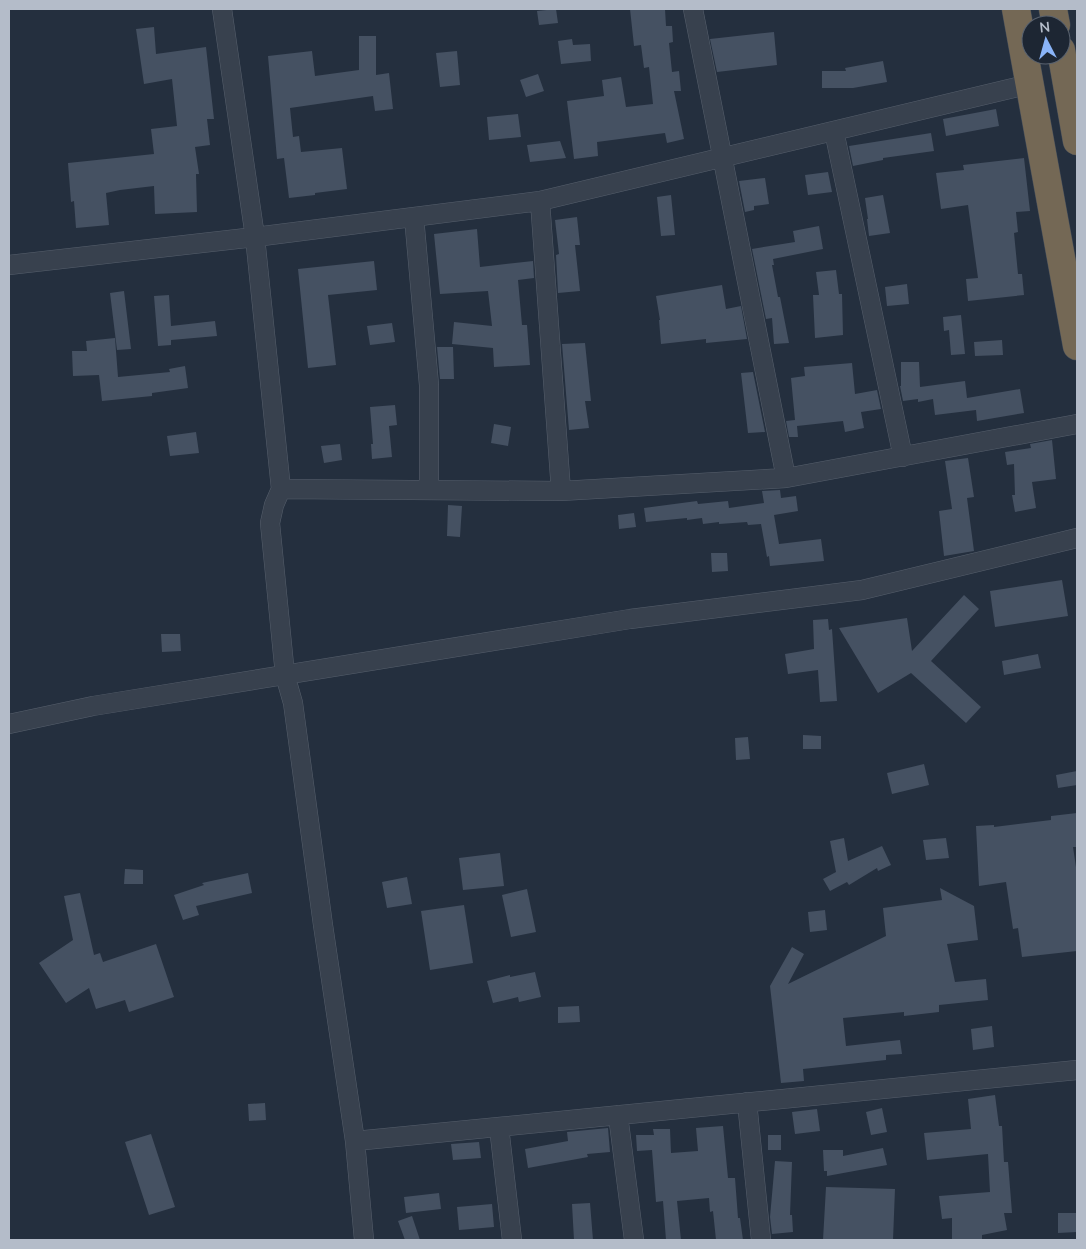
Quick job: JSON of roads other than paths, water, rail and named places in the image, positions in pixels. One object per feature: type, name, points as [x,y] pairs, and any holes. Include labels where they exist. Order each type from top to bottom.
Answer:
[{"type":"highway","points":[[1016,9],[1077,346]]},
{"type":"highway","points":[[1064,65],[1077,141]]},
{"type":"street","points":[[222,9],[255,237],[281,490],[274,505],[270,522],[285,675],[292,703],[322,925],[355,1141],[364,1240]]},
{"type":"street","points":[[693,9],[786,478]]},
{"type":"street","points":[[9,265],[255,237],[540,201],[1030,84]]},
{"type":"street","points":[[834,131],[902,457]]},
{"type":"street","points":[[540,201],[561,490]]},
{"type":"street","points":[[414,217],[429,385],[429,490]]},
{"type":"street","points":[[281,490],[561,490],[786,478],[1077,424]]},
{"type":"street","points":[[9,724],[93,706],[630,619],[862,590],[1077,538]]},
{"type":"street","points":[[355,1141],[1077,1070]]},
{"type":"street","points":[[747,1102],[762,1240]]},
{"type":"street","points":[[618,1115],[634,1240]]},
{"type":"street","points":[[498,1127],[512,1240]]}]
